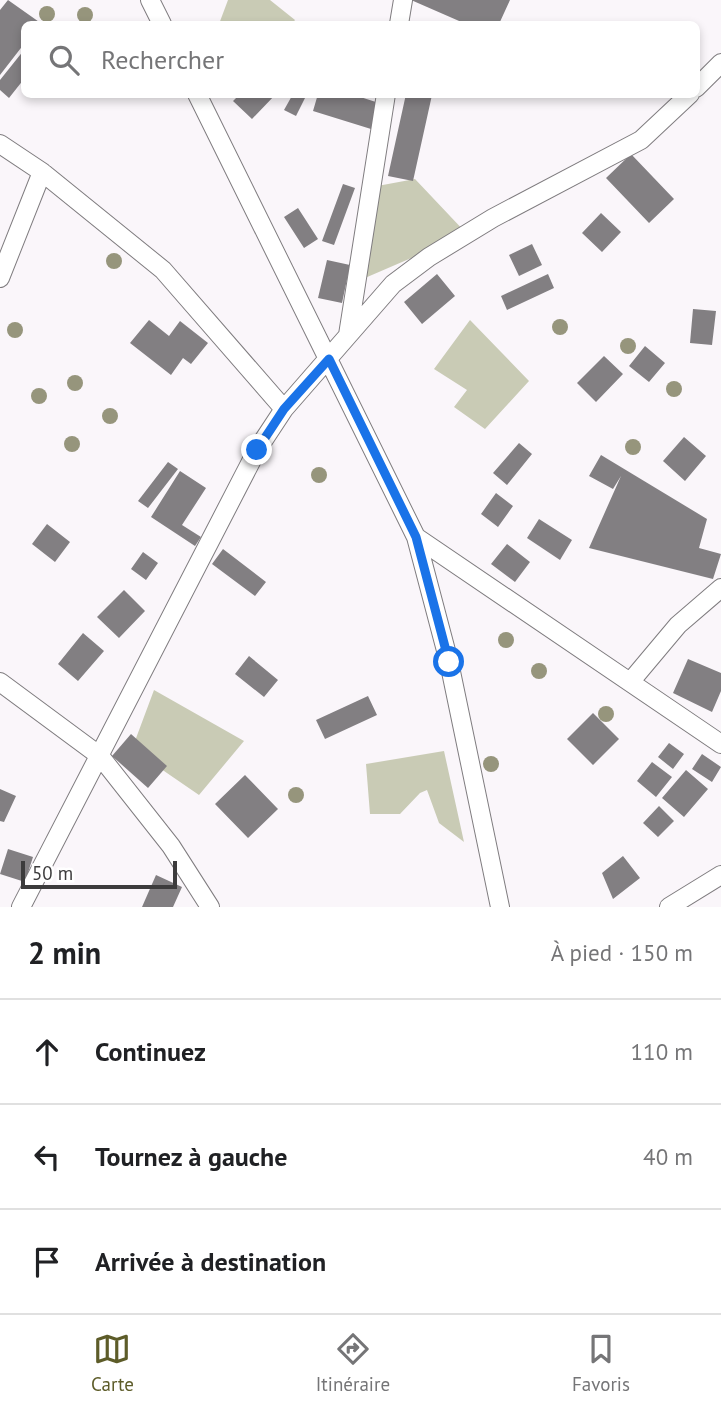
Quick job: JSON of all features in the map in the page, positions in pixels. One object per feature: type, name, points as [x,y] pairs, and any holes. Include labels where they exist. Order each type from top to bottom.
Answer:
[{"type":"street","points":[[150,0],[160,21]]},
{"type":"street","points":[[400,21],[403,0]]},
{"type":"street","points":[[700,84],[721,63]]},
{"type":"street","points":[[199,98],[416,537],[449,662],[500,907]]},
{"type":"street","points":[[348,335],[385,98]]},
{"type":"street","points":[[21,907],[216,527],[257,450],[284,409],[393,284],[411,270],[493,218],[642,140],[686,98]]},
{"type":"street","points":[[0,145],[42,172],[163,270],[284,409]]},
{"type":"street","points":[[0,278],[42,172]]},
{"type":"street","points":[[416,537],[721,744]]},
{"type":"street","points":[[631,681],[678,625],[721,587]]},
{"type":"street","points":[[0,682],[100,756],[171,846],[210,907]]},
{"type":"street","points":[[669,907],[721,875]]},
{"type":"green space","points":[[228,0],[270,0],[295,20],[294,21],[220,21]]},
{"type":"green space","points":[[415,179],[467,234],[358,281],[372,187]]},
{"type":"green space","points":[[470,320],[529,381],[485,429],[454,407],[467,390],[434,369]]},
{"type":"green space","points":[[154,690],[244,741],[199,795],[132,749]]},
{"type":"green space","points":[[444,751],[464,842],[439,823],[427,790],[420,793],[400,814],[370,814],[366,764]]},
{"type":"building","points":[[8,0],[38,21],[21,21],[21,48],[0,75],[0,10]]},
{"type":"building","points":[[411,0],[510,0],[500,21],[459,21]]},
{"type":"building","points":[[21,54],[21,83],[9,98],[0,90],[0,80]]},
{"type":"building","points":[[236,98],[272,98],[252,119],[233,101]]},
{"type":"building","points":[[291,98],[305,98],[296,116],[284,110]]},
{"type":"building","points":[[317,98],[363,98],[379,103],[371,129],[313,111]]},
{"type":"building","points":[[405,98],[431,98],[413,181],[388,176]]},
{"type":"building","points":[[631,154],[674,199],[649,223],[606,178]]},
{"type":"building","points":[[343,184],[355,188],[334,245],[322,241]]},
{"type":"building","points":[[298,208],[318,239],[304,248],[284,217]]},
{"type":"building","points":[[601,213],[621,232],[602,252],[582,233]]},
{"type":"building","points":[[532,244],[542,265],[519,276],[509,255]]},
{"type":"building","points":[[327,260],[350,265],[342,303],[318,298]]},
{"type":"building","points":[[437,274],[455,296],[422,324],[404,302]]},
{"type":"building","points":[[548,274],[554,288],[507,310],[501,296]]},
{"type":"building","points":[[693,309],[716,311],[712,345],[690,343]]},
{"type":"building","points":[[149,320],[169,336],[180,321],[208,343],[191,364],[183,358],[171,375],[130,343]]},
{"type":"building","points":[[645,346],[665,363],[649,382],[629,366]]},
{"type":"building","points":[[604,356],[623,374],[596,402],[577,383]]},
{"type":"building","points":[[684,437],[706,456],[685,481],[663,461]]},
{"type":"building","points":[[519,443],[532,454],[507,485],[493,473]]},
{"type":"building","points":[[601,455],[707,519],[699,548],[721,554],[713,579],[589,548],[621,476],[613,489],[589,476]]},
{"type":"building","points":[[168,462],[178,469],[148,508],[138,501]]},
{"type":"building","points":[[180,471],[206,488],[182,525],[201,537],[195,546],[151,517]]},
{"type":"building","points":[[496,493],[513,506],[498,527],[481,514]]},
{"type":"building","points":[[539,519],[572,540],[560,560],[527,538]]},
{"type":"building","points":[[47,524],[70,542],[55,562],[32,544]]},
{"type":"building","points":[[507,544],[530,562],[515,582],[491,564]]},
{"type":"building","points":[[223,549],[266,582],[255,596],[212,564]]},
{"type":"building","points":[[143,552],[158,563],[146,580],[131,569]]},
{"type":"building","points":[[124,590],[145,611],[119,638],[97,617]]},
{"type":"building","points":[[83,633],[104,651],[78,681],[58,664]]},
{"type":"building","points":[[249,656],[278,680],[264,697],[235,674]]},
{"type":"building","points":[[688,659],[721,673],[721,691],[712,712],[673,693]]},
{"type":"building","points":[[368,696],[377,715],[325,739],[316,720]]},
{"type":"building","points":[[593,713],[619,739],[593,765],[567,739]]},
{"type":"building","points":[[131,734],[167,766],[148,788],[112,756]]},
{"type":"building","points":[[669,743],[684,754],[673,769],[658,757]]},
{"type":"building","points":[[702,754],[721,767],[712,782],[692,769]]},
{"type":"building","points":[[652,762],[672,777],[656,797],[637,781]]},
{"type":"building","points":[[686,770],[708,789],[684,817],[662,798]]},
{"type":"building","points":[[245,775],[278,809],[248,838],[215,804]]},
{"type":"building","points":[[0,789],[16,796],[4,822],[0,821]]},
{"type":"building","points":[[659,806],[674,821],[658,837],[643,823]]},
{"type":"building","points":[[8,849],[33,857],[25,882],[0,874]]},
{"type":"building","points":[[623,856],[640,878],[613,899],[602,873]]},
{"type":"building","points":[[156,875],[182,887],[173,907],[142,907]]},
{"type":"route","points":[[257,450],[284,409],[329,359],[416,537],[449,662]]}]
